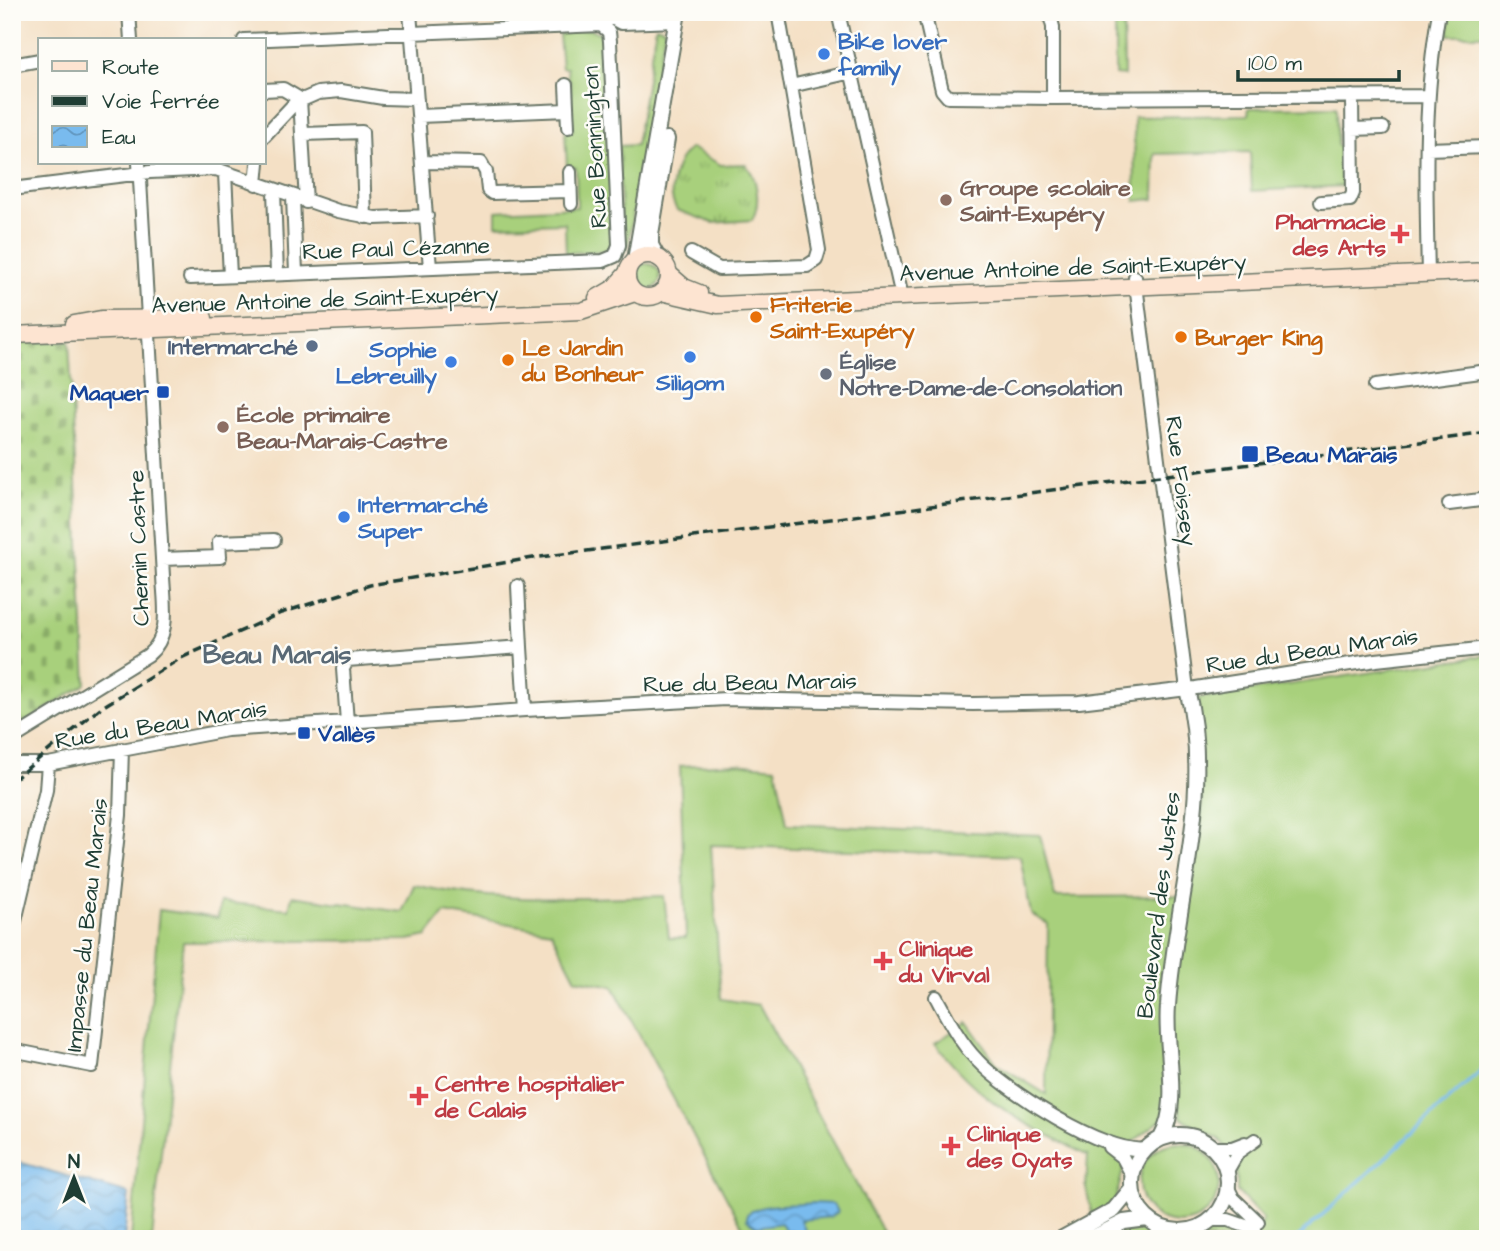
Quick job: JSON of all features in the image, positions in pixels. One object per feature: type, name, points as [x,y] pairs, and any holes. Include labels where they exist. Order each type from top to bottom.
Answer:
[{"type":"main road","points":[[648,255],[658,258],[669,274],[661,292],[649,297],[635,293],[629,286],[631,266],[648,255]]},
{"type":"main road","name":"Avenue Antoine de Saint-Exupéry","points":[[1428,270],[1488,263]]},
{"type":"main road","name":"Avenue Antoine de Saint-Exupéry","points":[[12,335],[205,318],[578,302],[608,292],[631,266]]},
{"type":"main road","name":"Avenue Antoine de Saint-Exupéry","points":[[669,274],[684,287],[711,296],[902,292],[1428,270],[1488,271]]},
{"type":"main road","name":"Avenue Antoine de Saint-Exupéry","points":[[661,292],[718,305],[902,292]]},
{"type":"main road","name":"Avenue Antoine de Saint-Exupéry","points":[[12,326],[581,311],[635,293]]},
{"type":"street","points":[[130,12],[131,38]]},
{"type":"street","points":[[410,12],[430,268]]},
{"type":"street","points":[[691,253],[719,269],[807,266],[818,257],[778,12]]},
{"type":"street","points":[[838,12],[902,292]]},
{"type":"street","points":[[923,12],[942,90],[948,97],[1428,96]]},
{"type":"street","points":[[1049,12],[1053,27],[1053,98]]},
{"type":"street","points":[[1428,270],[1428,96],[1439,12]]},
{"type":"street","points":[[266,39],[412,33],[605,18],[621,23],[681,15]]},
{"type":"street","points":[[658,258],[651,245],[651,234],[681,15]]},
{"type":"street","points":[[631,266],[681,15]]},
{"type":"street","name":"Rue Bonnington","points":[[603,261],[615,256],[619,245],[610,41],[605,18]]},
{"type":"street","points":[[12,65],[38,60]]},
{"type":"street","points":[[791,86],[852,72]]},
{"type":"street","points":[[566,85],[568,127]]},
{"type":"street","points":[[266,90],[283,89],[300,99]]},
{"type":"street","points":[[266,134],[300,99],[318,93],[341,91],[383,99],[417,99]]},
{"type":"street","points":[[1321,202],[1350,200],[1353,193],[1352,96]]},
{"type":"street","points":[[300,99],[306,202]]},
{"type":"street","points":[[419,116],[567,110]]},
{"type":"street","points":[[1352,129],[1382,128]]},
{"type":"street","points":[[303,134],[362,132],[365,217]]},
{"type":"street","points":[[1427,149],[1488,147]]},
{"type":"street","points":[[422,162],[481,163],[486,172],[488,190],[492,193],[571,197],[570,172]]},
{"type":"street","points":[[256,184],[258,164]]},
{"type":"street","points":[[12,189],[139,168],[211,169],[306,202],[365,217],[427,216]]},
{"type":"street","name":"Chemin Castre","points":[[12,739],[149,655],[159,645],[165,626],[139,168]]},
{"type":"street","points":[[225,173],[230,276]]},
{"type":"street","points":[[274,191],[277,274]]},
{"type":"street","points":[[293,197],[296,273]]},
{"type":"street","name":"Rue Paul Cézanne","points":[[190,278],[603,261]]},
{"type":"street","name":"Rue Foissey","points":[[1135,282],[1187,689]]},
{"type":"street","points":[[1375,386],[1488,371]]},
{"type":"street","points":[[1448,504],[1488,499]]},
{"type":"street","points":[[162,559],[220,557],[219,542],[274,540]]},
{"type":"street","points":[[518,586],[525,710]]},
{"type":"street","points":[[347,722],[343,669],[347,660],[522,647]]},
{"type":"street","name":"Rue du Beau Marais","points":[[12,764],[48,764],[227,730],[525,710],[726,699],[1036,704],[1187,689],[1376,660],[1488,648]]},
{"type":"street","name":"Boulevard des Justes","points":[[1161,1138],[1169,1117],[1167,1007],[1191,854],[1195,801],[1193,726],[1187,689]]},
{"type":"street","name":"Impasse du Beau Marais","points":[[12,1051],[93,1066],[120,815],[122,749]]},
{"type":"street","points":[[12,934],[46,790],[48,764]]},
{"type":"street","points":[[936,997],[961,1040],[989,1073],[1020,1096],[1092,1135],[1125,1149],[1145,1149]]},
{"type":"street","name":"Boulevard des Justes","points":[[1170,1085],[1177,1117],[1196,1137]]},
{"type":"street","points":[[1092,1135],[1119,1154],[1132,1182],[1137,1205],[1155,1227]]},
{"type":"street","points":[[1061,1239],[1114,1210],[1132,1182],[1145,1149],[1161,1138],[1177,1135],[1196,1137],[1213,1148],[1227,1171],[1228,1188],[1223,1204],[1210,1220],[1190,1234],[1124,1222],[1090,1239]]},
{"type":"street","points":[[1213,1148],[1232,1148],[1255,1140],[1238,1152],[1227,1171]]},
{"type":"street","points":[[1210,1220],[1256,1225],[1228,1188]]},
{"type":"green space","points":[[1077,12],[1110,12],[1110,25],[1078,25]]},
{"type":"green space","points":[[1115,12],[1123,12],[1124,76],[1115,75]]},
{"type":"green space","points":[[1451,12],[1488,12],[1488,35],[1448,35]]},
{"type":"green space","points":[[656,26],[665,29],[627,250],[622,250],[619,146],[636,145]]},
{"type":"green space","points":[[590,29],[602,34],[603,41],[613,247],[608,251],[566,253],[565,223],[496,225],[496,211],[577,207],[576,168],[567,167],[565,132],[573,130],[570,80],[567,68],[562,68],[559,35],[569,30]]},
{"type":"green space","points":[[1336,107],[1337,145],[1343,150],[1343,186],[1252,191],[1250,152],[1155,154],[1154,199],[1135,201],[1134,117],[1248,115],[1249,108]]},
{"type":"green space","points":[[691,148],[721,165],[745,164],[753,176],[757,191],[757,206],[752,220],[713,223],[677,210],[672,195],[676,168]]},
{"type":"green space","points":[[647,264],[656,268],[660,277],[656,286],[647,290],[638,286],[634,277],[638,268]]},
{"type":"green space","points":[[69,341],[86,684],[12,730],[12,343]]},
{"type":"green space","points":[[1488,655],[1488,1239],[1194,1239],[1223,1228],[1235,1229],[1253,1237],[1263,1219],[1237,1191],[1237,1161],[1219,1139],[1181,1118],[1176,1091],[1161,1120],[1130,1144],[1114,1205],[1092,1215],[1086,1188],[1088,1156],[1023,1121],[986,1097],[935,1043],[967,1022],[997,1064],[1046,1094],[1048,924],[1031,914],[1020,856],[711,845],[721,999],[759,1005],[886,1239],[749,1239],[613,986],[576,979],[551,931],[445,913],[427,936],[408,940],[183,942],[152,1239],[131,1239],[159,910],[218,918],[220,902],[289,909],[292,896],[402,912],[414,885],[507,897],[664,896],[669,938],[686,938],[680,766],[735,763],[776,767],[787,824],[1040,835],[1055,897],[1191,896],[1202,810],[1198,698]]},
{"type":"green space","points":[[1179,1143],[1194,1146],[1207,1155],[1216,1168],[1219,1183],[1216,1198],[1207,1211],[1194,1220],[1179,1223],[1164,1220],[1151,1211],[1142,1198],[1139,1183],[1142,1168],[1151,1155],[1164,1146]]},
{"type":"green space","points":[[1141,1226],[1150,1230],[1157,1239],[1105,1239],[1119,1229]]},
{"type":"water","points":[[12,1162],[129,1194],[124,1239],[31,1239],[12,1227]]},
{"type":"water","points":[[834,1204],[838,1212],[831,1217],[801,1220],[806,1232],[847,1239],[791,1239],[781,1223],[757,1227],[747,1220],[747,1214],[754,1210],[778,1205]]},
{"type":"waterway","points":[[1296,1239],[1488,1064]]},
{"type":"railway","points":[[12,781],[99,709],[181,658],[281,613],[370,585],[533,558],[1488,433]]},
{"type":"place","name":"Bike lover family","points":[[824,54]]},
{"type":"place","name":"Groupe scolaire Saint-Exupéry","points":[[946,200]]},
{"type":"place","name":"Pharmacie des Arts","points":[[1400,234]]},
{"type":"place","name":"Friterie Saint-Exupéry","points":[[756,317]]},
{"type":"place","name":"Burger King","points":[[1181,337]]},
{"type":"place","name":"Intermarché","points":[[312,346]]},
{"type":"place","name":"Siligom","points":[[690,357]]},
{"type":"place","name":"Le Jardin du Bonheur","points":[[508,360]]},
{"type":"place","name":"Sophie Lebreuilly","points":[[451,362]]},
{"type":"place","name":"Église Notre-Dame-de-Consolation","points":[[826,374]]},
{"type":"place","name":"Maquer","points":[[163,392]]},
{"type":"place","name":"École primaire Beau-Marais-Castre","points":[[223,427]]},
{"type":"place","name":"Beau Marais","points":[[1250,454]]},
{"type":"place","name":"Intermarché Super","points":[[344,517]]},
{"type":"place","name":"Vallès","points":[[304,733]]},
{"type":"place","name":"Clinique du Virval","points":[[883,961]]},
{"type":"place","name":"Centre hospitalier de Calais","points":[[419,1096]]},
{"type":"place","name":"Clinique des Oyats","points":[[951,1146]]},
{"type":"district","name":"Beau Marais","points":[[277,654]]}]
